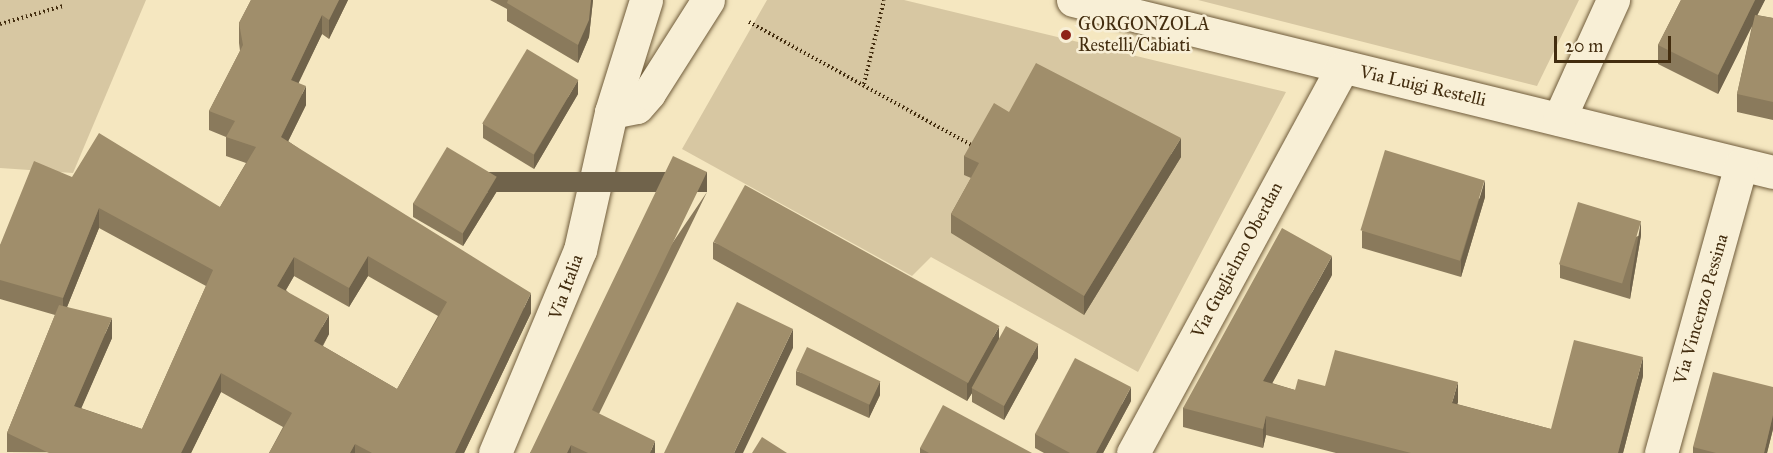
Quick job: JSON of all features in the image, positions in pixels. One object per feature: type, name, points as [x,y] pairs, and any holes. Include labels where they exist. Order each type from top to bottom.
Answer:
[{"type":"street","name":"Via Italia","points":[[495,453],[570,279],[611,112],[646,0]]},
{"type":"street","points":[[611,112],[637,107],[649,93],[708,0]]},
{"type":"street","name":"Via Luigi Restelli","points":[[1073,0],[1342,68],[1558,118],[1773,172]]},
{"type":"street","points":[[1558,118],[1612,0]]},
{"type":"street","name":"Via Guglielmo Oberdan","points":[[1141,451],[1342,68]]},
{"type":"street","name":"Via Vincenzo Pessina","points":[[1661,453],[1741,165]]},
{"type":"path","points":[[864,84],[884,0]]},
{"type":"path","points":[[0,24],[63,6]]},
{"type":"path","points":[[749,22],[978,149]]},
{"type":"shaded area","points":[[0,0],[146,0],[73,173],[0,168]]},
{"type":"shaded area","points":[[767,0],[904,0],[1286,92],[1138,372],[931,257],[912,276],[682,149]]},
{"type":"shaded area","points":[[1198,0],[1579,0],[1537,86]]},
{"type":"building","points":[[251,0],[339,0],[329,20],[322,15],[291,80],[306,86],[281,137],[531,293],[455,453],[372,453],[355,444],[350,453],[269,453],[292,413],[221,373],[181,453],[49,453],[7,433],[59,305],[112,318],[74,406],[142,429],[213,270],[99,208],[63,298],[0,280],[0,245],[34,161],[72,177],[99,133],[220,207],[256,147],[226,137],[235,121],[209,111],[243,45],[239,23]],"holes":[[[368,256],[447,302],[397,389],[314,341],[329,315],[277,286],[294,257],[349,288]]]},
{"type":"building","points":[[508,0],[591,0],[589,20],[578,45],[507,3]]},
{"type":"building","points":[[1681,0],[1755,0],[1718,75],[1658,45]]},
{"type":"building","points":[[1755,15],[1773,18],[1773,102],[1737,94]]},
{"type":"building","points":[[527,49],[578,80],[534,154],[482,124]]},
{"type":"building","points":[[1036,63],[1181,138],[1084,296],[951,214],[979,163],[964,156],[994,103],[1009,112]]},
{"type":"building","points":[[447,147],[497,177],[463,233],[413,204]]},
{"type":"building","points":[[1385,150],[1484,180],[1460,261],[1360,230]]},
{"type":"building","points":[[673,156],[707,172],[592,410],[655,441],[650,453],[588,453],[571,445],[567,453],[530,453]]},
{"type":"building","points":[[745,185],[1000,326],[968,383],[713,242]]},
{"type":"building","points":[[1578,202],[1641,221],[1622,283],[1559,264]]},
{"type":"building","points":[[1282,228],[1332,256],[1263,381],[1295,390],[1298,379],[1325,386],[1335,350],[1458,382],[1452,403],[1551,429],[1574,340],[1643,357],[1618,453],[1411,453],[1266,416],[1263,429],[1183,408]]},
{"type":"building","points":[[737,302],[793,329],[734,453],[664,453]]},
{"type":"building","points":[[1006,326],[1038,344],[1004,406],[972,388]]},
{"type":"building","points":[[807,347],[880,381],[869,405],[796,371]]},
{"type":"building","points":[[1075,358],[1131,387],[1096,453],[1070,453],[1035,434]]},
{"type":"building","points":[[1713,372],[1773,387],[1773,415],[1764,453],[1716,453],[1693,447]]},
{"type":"building","points":[[943,405],[1032,453],[929,453],[920,448]]},
{"type":"building","points":[[762,437],[787,453],[752,453]]},
{"type":"place","name":"GORGONZOLA Restelli/Cabiati","points":[[1066,35]]}]
